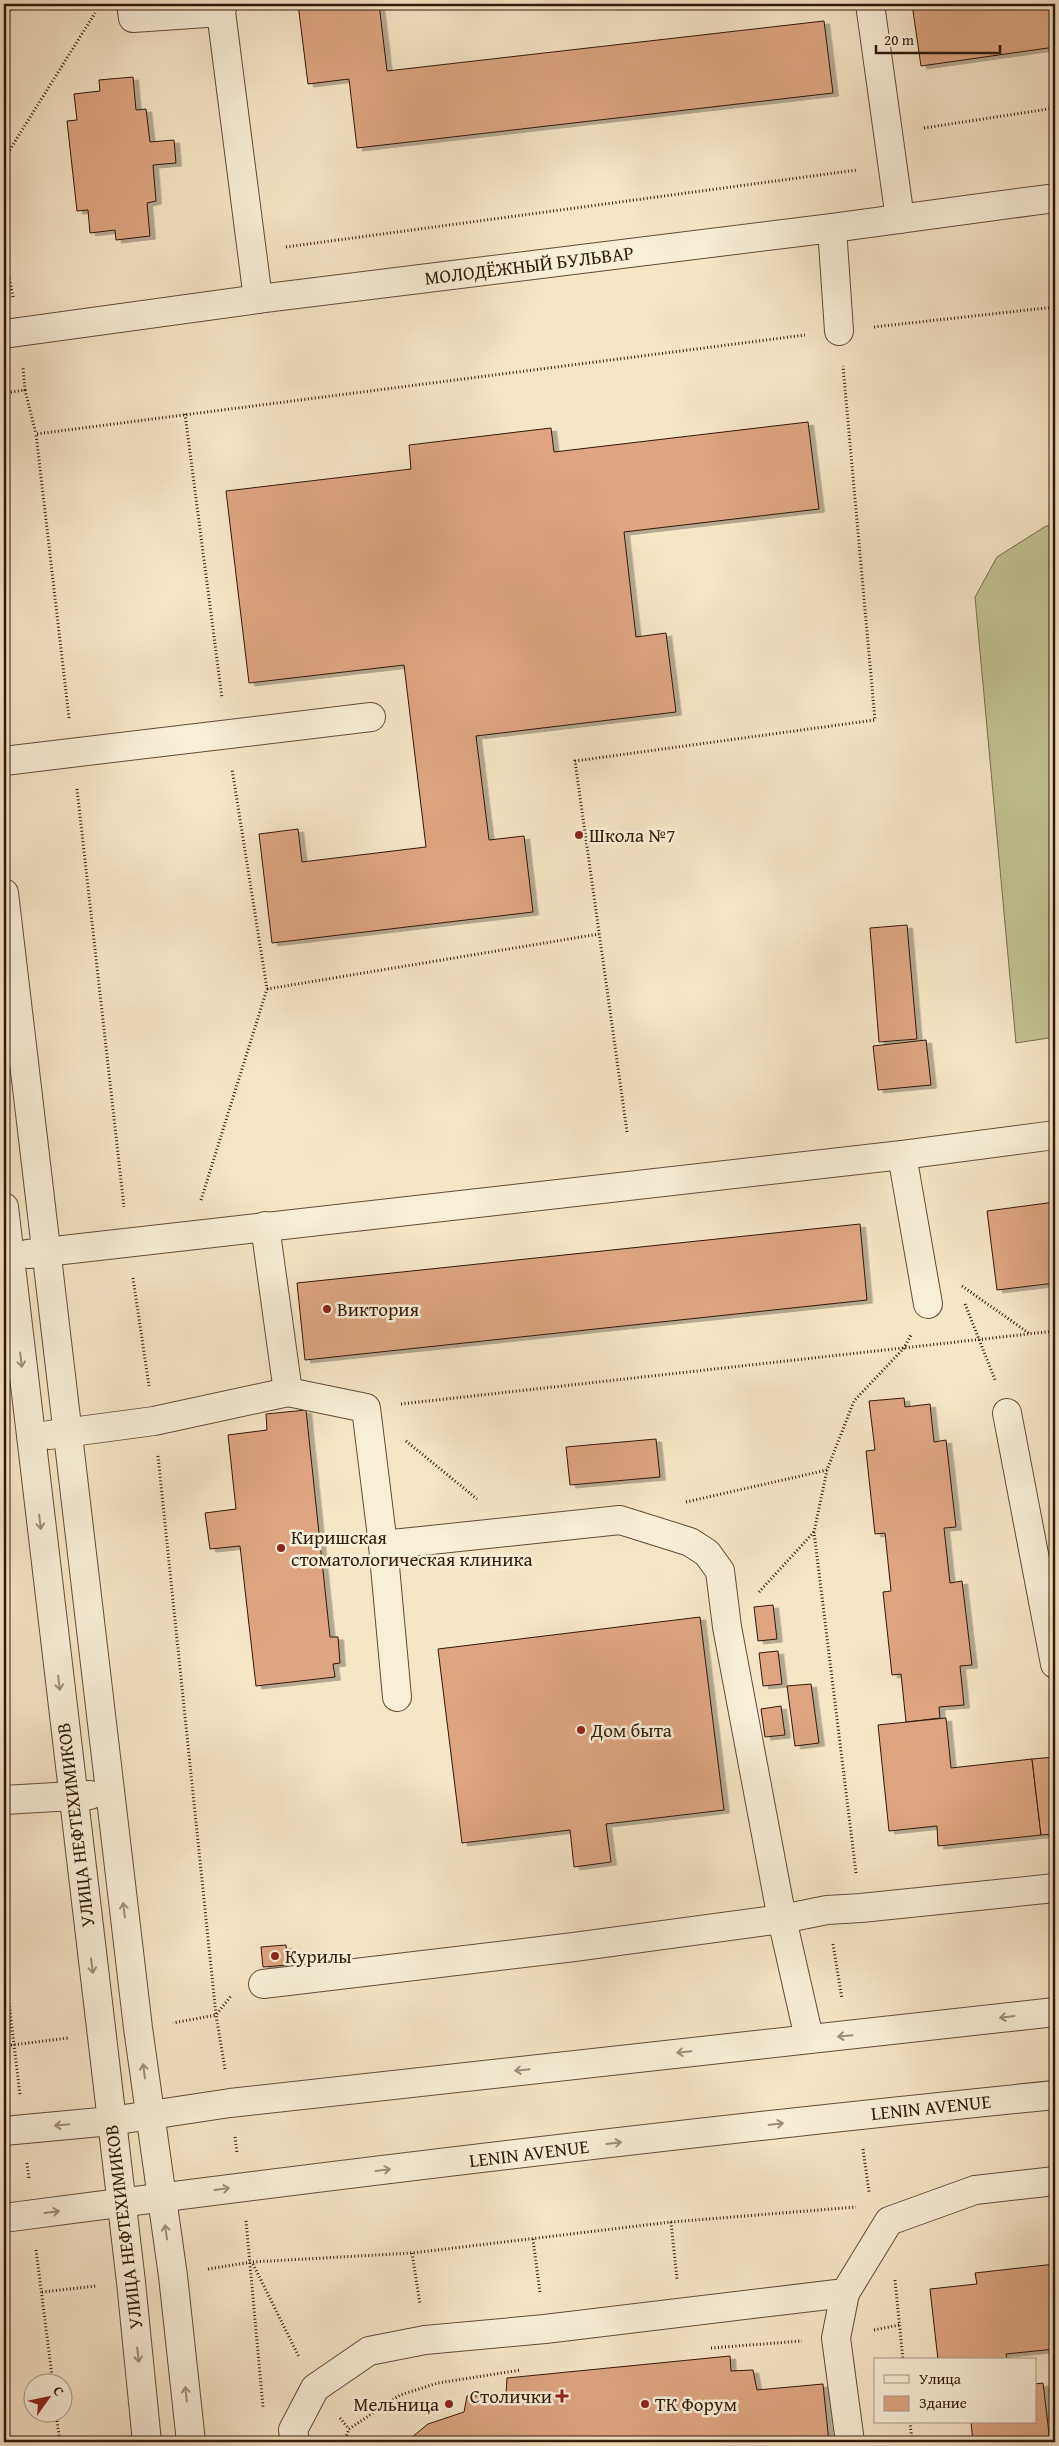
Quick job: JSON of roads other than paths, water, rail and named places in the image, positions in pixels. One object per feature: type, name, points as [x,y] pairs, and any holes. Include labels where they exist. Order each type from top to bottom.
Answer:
[{"type":"street","points":[[131,4],[133,18],[222,8],[258,299]]},
{"type":"street","points":[[870,4],[900,219]]},
{"type":"street","name":"МОЛОДЁЖНЫЙ БУЛЬВАР","points":[[4,334],[258,299],[832,228],[1055,198]]},
{"type":"street","points":[[832,228],[839,331]]},
{"type":"street","points":[[4,762],[73,752],[94,752],[371,717]]},
{"type":"street","points":[[4,893],[110,1793],[150,2116],[162,2197],[191,2442]]},
{"type":"street","points":[[7,1257],[189,1234],[1055,1135]]},
{"type":"street","points":[[902,1154],[928,1304]]},
{"type":"street","name":"УЛИЦА НЕФТЕХИМИКОВ","points":[[4,1207],[7,1257],[122,2203],[147,2442]]},
{"type":"street","points":[[265,1226],[288,1392]]},
{"type":"street","points":[[30,1439],[154,1421],[288,1392],[366,1408],[383,1545],[397,1696]]},
{"type":"street","points":[[1007,1413],[1043,1536],[1055,1664]]},
{"type":"street","points":[[383,1545],[620,1520],[690,1542],[707,1553],[720,1571],[727,1627],[782,1919],[809,2038]]},
{"type":"street","points":[[4,1800],[110,1793]]},
{"type":"street","points":[[263,1984],[574,1947],[782,1919],[827,1910],[1055,1888]]},
{"type":"street","points":[[14,2129],[150,2116],[230,2103],[1055,2012]]},
{"type":"street","name":"LENIN AVENUE","points":[[4,2218],[162,2197],[857,2114],[1055,2095]]},
{"type":"street","points":[[850,2442],[836,2338],[845,2293],[890,2221],[975,2190],[1055,2181]]},
{"type":"street","points":[[295,2442],[293,2430],[315,2388],[369,2351],[425,2340],[545,2329],[845,2293]]},
{"type":"place","name":"Школа №7","points":[[579,835]]},
{"type":"place","name":"Виктория","points":[[327,1309]]},
{"type":"place","name":"Киришская стоматологическая клиника","points":[[281,1548]]},
{"type":"place","name":"Дом быта","points":[[581,1730]]},
{"type":"place","name":"Курилы","points":[[275,1956]]},
{"type":"place","name":"Столички","points":[[562,2396]]},
{"type":"place","name":"Мельница","points":[[449,2404]]},
{"type":"place","name":"ТК Форум","points":[[645,2404]]}]
